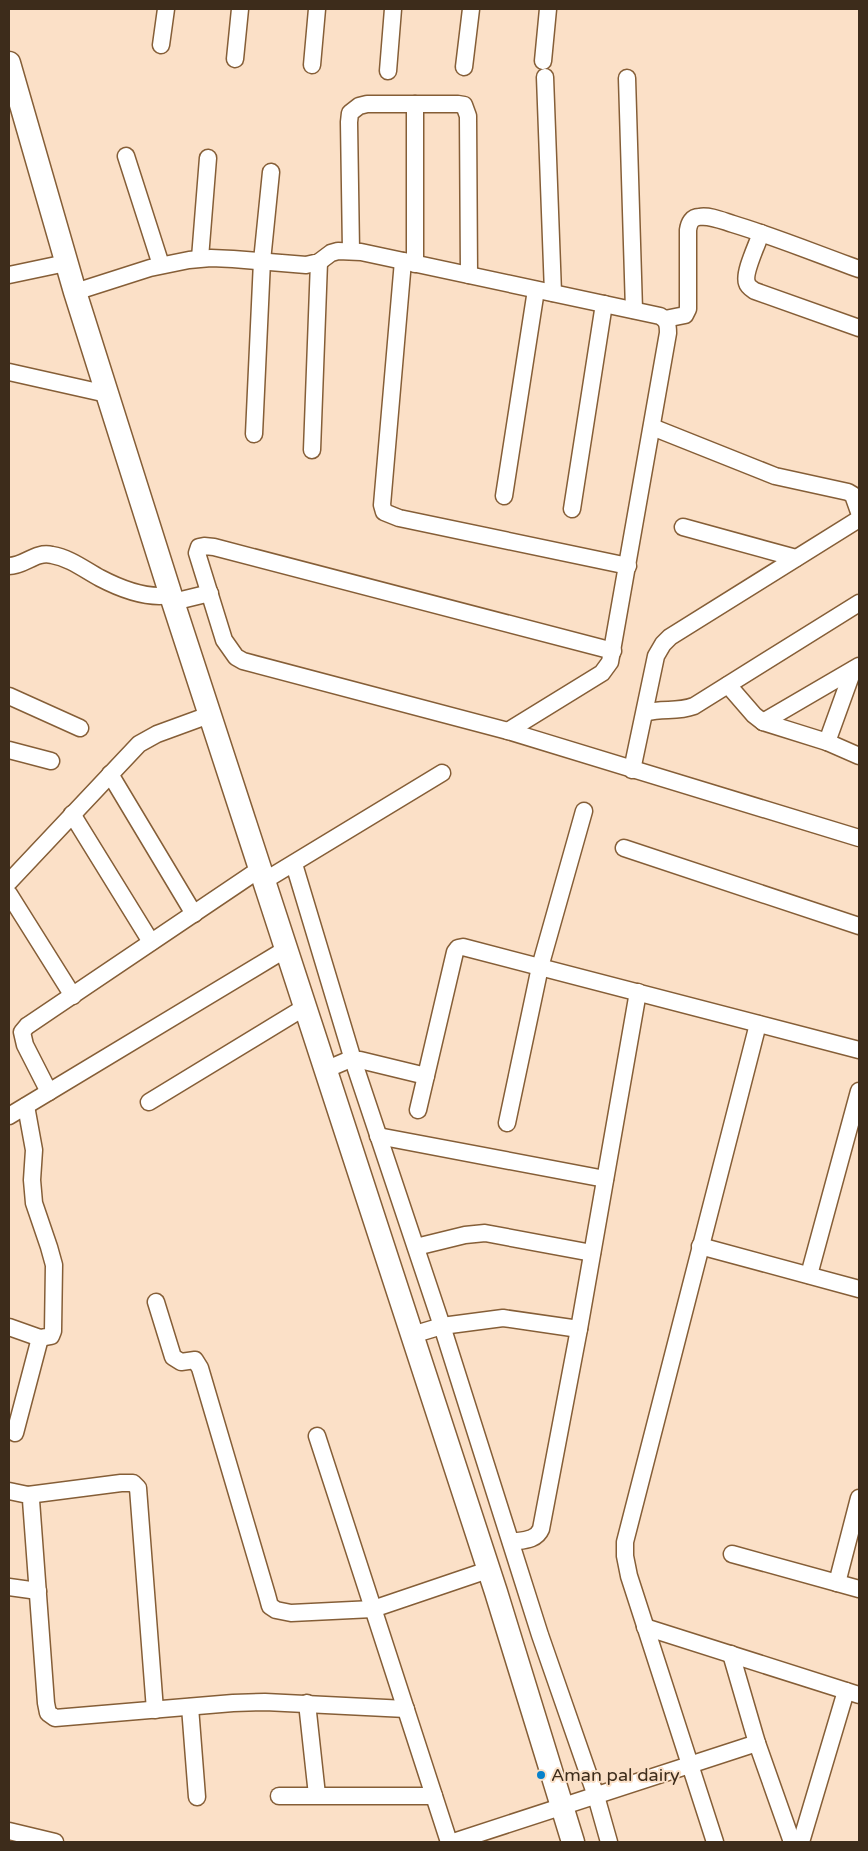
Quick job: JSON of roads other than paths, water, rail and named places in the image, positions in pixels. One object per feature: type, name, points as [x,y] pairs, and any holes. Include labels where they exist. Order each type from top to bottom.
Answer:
[{"type":"street","points":[[161,45],[166,9]]},
{"type":"street","points":[[235,59],[240,9]]},
{"type":"street","points":[[312,65],[317,9]]},
{"type":"street","points":[[388,71],[394,9]]},
{"type":"street","points":[[464,68],[471,9]]},
{"type":"street","points":[[548,9],[544,69],[553,293]]},
{"type":"street","points":[[9,62],[66,263],[85,288],[107,394],[175,599],[209,715],[274,872],[427,1331],[511,1542],[540,1635],[579,1801],[574,1842]]},
{"type":"street","points":[[628,78],[634,310]]},
{"type":"street","points":[[351,251],[350,113],[360,106],[367,104],[464,105],[467,110],[469,275]]},
{"type":"street","points":[[414,104],[409,262],[382,505],[384,512],[399,518],[628,566]]},
{"type":"street","points":[[126,156],[160,265]]},
{"type":"street","points":[[200,258],[208,158]]},
{"type":"street","points":[[254,434],[262,261],[271,172]]},
{"type":"street","points":[[665,319],[685,315],[688,309],[688,230],[692,219],[698,216],[761,233],[859,269]]},
{"type":"street","points":[[761,233],[747,275],[746,282],[749,287],[755,291],[859,328]]},
{"type":"street","points":[[85,288],[160,265],[200,258],[306,265],[319,262],[338,250],[409,262],[634,310],[665,319],[668,325],[668,333],[610,662],[602,674],[508,731]]},
{"type":"street","points":[[312,450],[319,262]]},
{"type":"street","points":[[9,275],[66,263]]},
{"type":"street","points":[[504,496],[536,290]]},
{"type":"street","points":[[572,509],[604,304]]},
{"type":"street","points":[[9,372],[107,394]]},
{"type":"street","points":[[652,427],[775,476],[848,492],[853,495],[859,512]]},
{"type":"street","points":[[632,770],[656,656],[663,644],[670,637],[859,519]]},
{"type":"street","points":[[683,527],[796,558]]},
{"type":"street","points":[[613,651],[214,546],[199,547],[197,552],[204,594],[229,650],[243,661],[508,731],[859,838]]},
{"type":"street","points":[[9,566],[19,564],[37,555],[47,554],[67,560],[111,583],[142,594],[175,599],[204,594]]},
{"type":"street","points":[[645,712],[659,709],[672,711],[685,709],[728,685],[859,603]]},
{"type":"street","points":[[763,722],[856,668]]},
{"type":"street","points":[[827,742],[856,668]]},
{"type":"street","points":[[728,685],[754,715],[763,722],[827,742],[859,756]]},
{"type":"street","points":[[9,696],[80,728]]},
{"type":"street","points":[[9,882],[139,744],[147,738],[209,715]]},
{"type":"street","points":[[9,750],[51,761]]},
{"type":"street","points":[[49,1092],[25,1046],[22,1032],[27,1026],[194,914],[274,872],[442,773]]},
{"type":"street","points":[[110,774],[194,914]]},
{"type":"street","points":[[507,1123],[540,967],[584,811]]},
{"type":"street","points":[[72,814],[151,942]]},
{"type":"street","points":[[624,848],[859,926]]},
{"type":"street","points":[[274,872],[286,949],[305,1007],[378,1136],[416,1247],[427,1331],[488,1570],[579,1801],[609,1842]]},
{"type":"street","points":[[9,894],[72,996]]},
{"type":"street","points":[[418,1110],[454,952],[458,948],[470,948],[859,1050]]},
{"type":"street","points":[[9,1116],[286,949]]},
{"type":"street","points":[[511,1542],[536,1538],[541,1529],[579,1329],[638,992]]},
{"type":"street","points":[[149,1102],[305,1007]]},
{"type":"street","points":[[715,1842],[629,1576],[625,1556],[625,1542],[758,1024]]},
{"type":"street","points":[[339,1065],[370,1062],[426,1076]]},
{"type":"street","points":[[809,1275],[859,1091]]},
{"type":"street","points":[[9,1327],[40,1338],[51,1336],[53,1331],[54,1265],[34,1202],[32,1180],[34,1150],[26,1106]]},
{"type":"street","points":[[378,1136],[605,1179]]},
{"type":"street","points":[[416,1247],[465,1235],[486,1233],[592,1253]]},
{"type":"street","points":[[700,1246],[859,1289]]},
{"type":"street","points":[[156,1302],[174,1357],[181,1362],[195,1360],[200,1368],[270,1606],[276,1610],[291,1613],[373,1609],[488,1570]]},
{"type":"street","points":[[427,1331],[503,1318],[579,1329]]},
{"type":"street","points":[[16,1433],[40,1338]]},
{"type":"street","points":[[317,1436],[449,1842]]},
{"type":"street","points":[[9,1491],[28,1495],[121,1483],[133,1483],[138,1488],[155,1710]]},
{"type":"street","points":[[28,1495],[33,1508],[48,1713],[56,1718],[249,1702],[307,1703],[406,1709]]},
{"type":"street","points":[[836,1583],[859,1498]]},
{"type":"street","points":[[732,1554],[859,1590]]},
{"type":"street","points":[[9,1587],[38,1591]]},
{"type":"street","points":[[645,1627],[853,1693],[801,1842]]},
{"type":"street","points":[[731,1654],[758,1743],[792,1842]]},
{"type":"street","points":[[307,1703],[317,1795]]},
{"type":"street","points":[[190,1707],[197,1797]]},
{"type":"street","points":[[453,1842],[758,1743]]},
{"type":"street","points":[[279,1796],[434,1796]]},
{"type":"street","points":[[9,1831],[55,1842]]},
{"type":"place","name":"Aman pal dairy","points":[[541,1775]]}]
